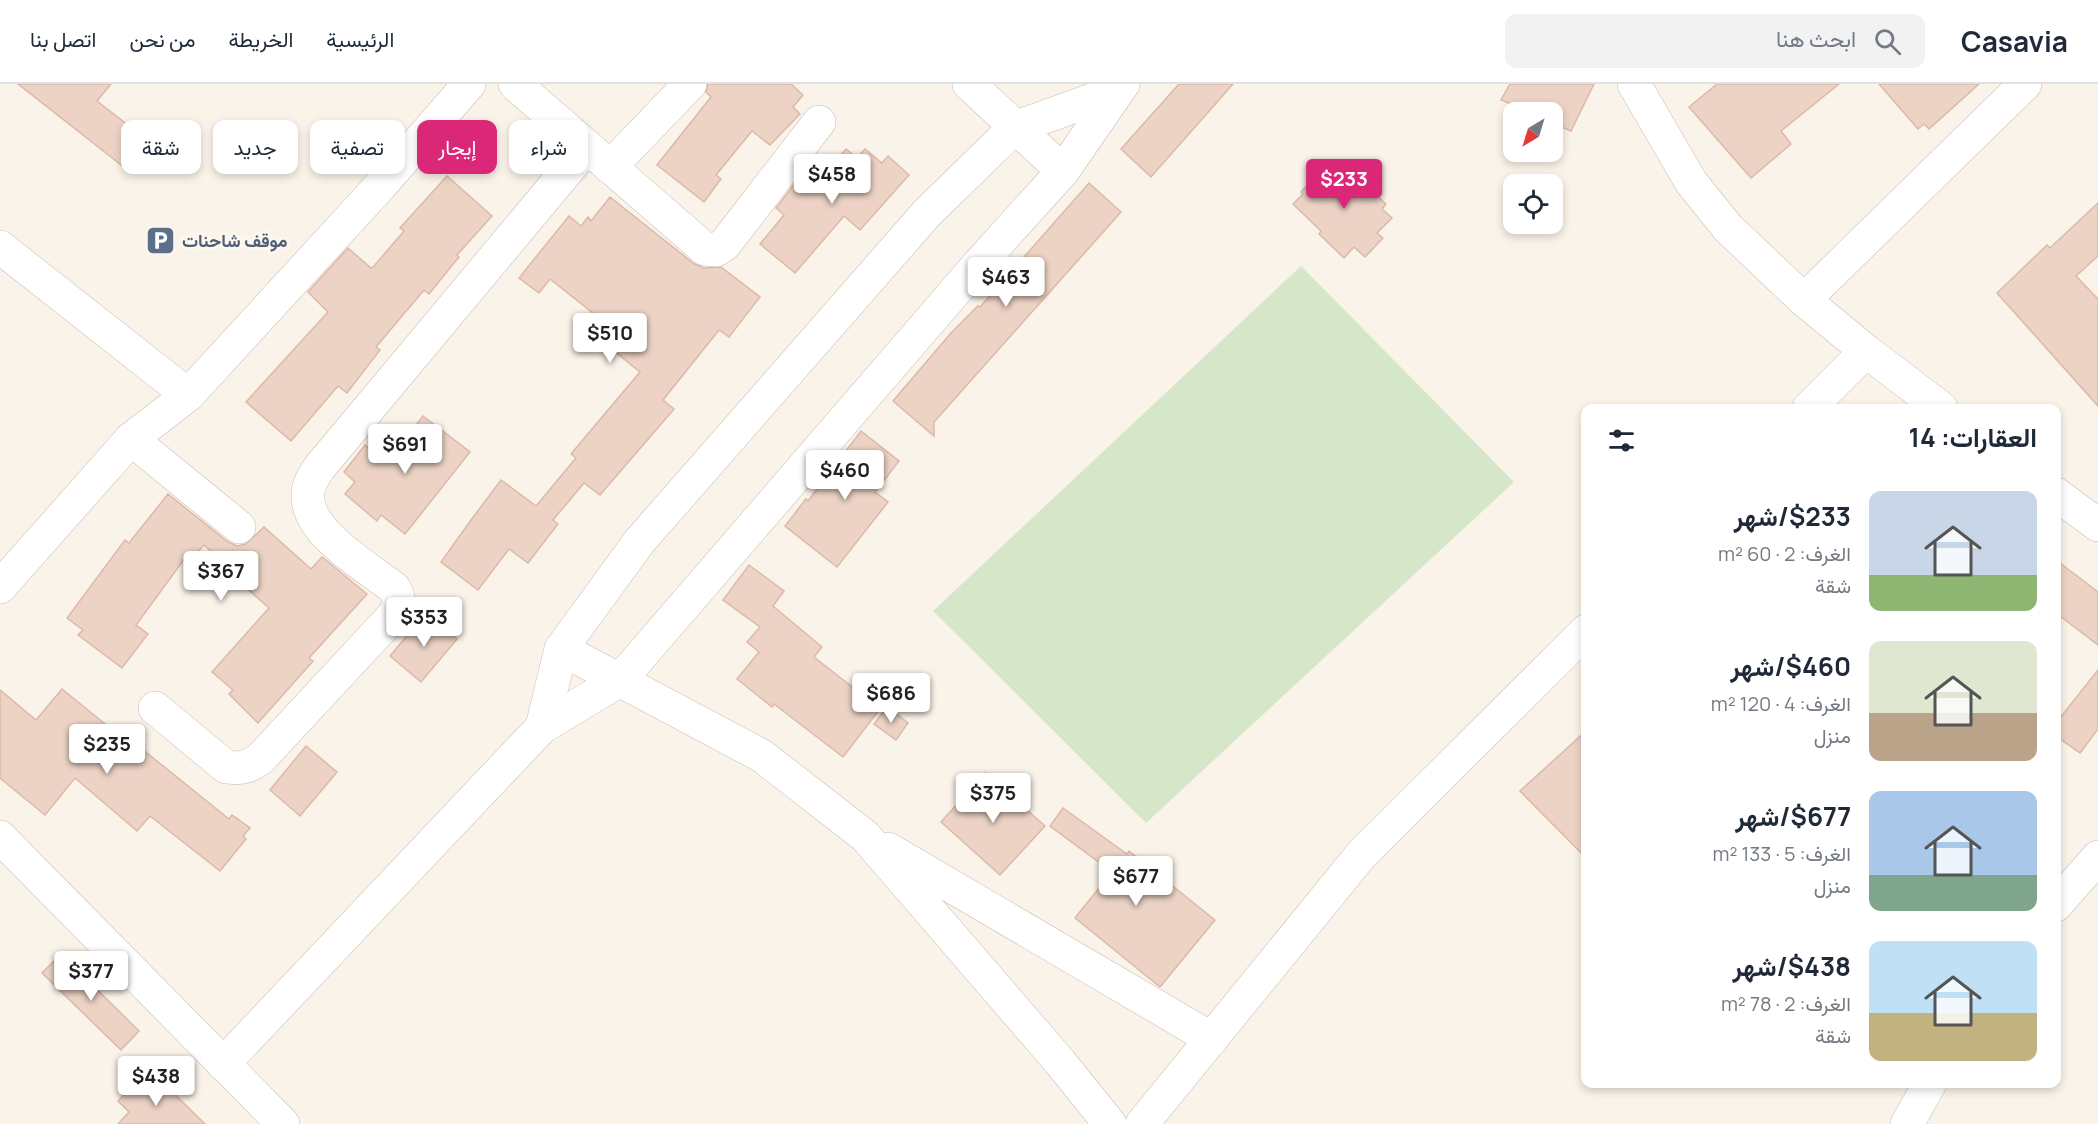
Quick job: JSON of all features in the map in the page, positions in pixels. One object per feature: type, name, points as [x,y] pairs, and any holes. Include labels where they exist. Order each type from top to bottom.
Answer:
[{"type":"street","points":[[0,587],[131,439],[188,395],[373,194],[469,84]]},
{"type":"street","points":[[515,84],[705,249],[716,250],[725,244],[819,122]]},
{"type":"street","points":[[155,708],[226,767],[239,769],[251,765],[261,758],[393,616],[400,605],[394,588],[344,550],[312,517],[308,495],[310,483],[319,468],[598,157],[690,84]]},
{"type":"street","points":[[969,84],[1014,129],[1063,171]]},
{"type":"street","points":[[1804,300],[2025,84]]},
{"type":"street","points":[[542,727],[561,649],[647,533],[927,213],[1014,129],[1120,87]]},
{"type":"street","points":[[223,1064],[542,727],[620,680],[977,266],[1063,171],[1120,87]]},
{"type":"street","points":[[1642,87],[1692,182],[1720,218],[1804,300],[1936,404]]},
{"type":"street","points":[[0,247],[188,395]]},
{"type":"street","points":[[1813,404],[1866,351]]},
{"type":"street","points":[[131,439],[239,527]]},
{"type":"street","points":[[2061,498],[2098,525]]},
{"type":"street","points":[[1142,1124],[1361,855],[1581,636]]},
{"type":"street","points":[[561,649],[762,756],[865,836],[1212,1039]]},
{"type":"street","points":[[865,836],[1110,1124]]},
{"type":"street","points":[[0,837],[283,1124]]},
{"type":"street","points":[[2061,899],[2098,857]]},
{"type":"street","points":[[1907,1124],[1927,1088]]},
{"type":"green space","points":[[1301,266],[1514,482],[1146,823],[933,611]]},
{"type":"building","points":[[18,84],[111,84],[97,101],[121,120],[121,165]]},
{"type":"building","points":[[708,84],[791,84],[803,95],[793,107],[800,114],[770,145],[752,131],[716,175],[721,179],[704,202],[657,165],[711,97],[706,92]]},
{"type":"building","points":[[1179,84],[1233,84],[1151,177],[1121,149]]},
{"type":"building","points":[[1510,84],[1594,84],[1571,131],[1563,128],[1563,102],[1506,102],[1501,100]]},
{"type":"building","points":[[1717,84],[1839,84],[1781,131],[1791,144],[1751,178],[1689,107]]},
{"type":"building","points":[[1879,84],[1979,84],[1929,129],[1924,124],[1918,129]]},
{"type":"building","points":[[846,149],[857,158],[865,149],[882,163],[888,156],[909,175],[860,230],[844,216],[795,273],[760,244],[784,215],[776,208],[796,182],[808,192]]},
{"type":"building","points":[[1331,160],[1345,174],[1349,169],[1386,204],[1382,209],[1392,218],[1377,233],[1383,238],[1365,257],[1354,247],[1344,258],[1319,234],[1321,231],[1293,204]]},
{"type":"building","points":[[447,176],[492,216],[457,255],[459,257],[429,294],[424,290],[376,347],[380,350],[347,393],[338,386],[291,441],[246,402],[328,312],[308,292],[348,248],[371,268],[374,266],[404,231],[400,228]]},
{"type":"building","points":[[1089,183],[1121,212],[934,422],[934,436],[893,401],[951,333],[978,306],[980,307]]},
{"type":"building","points":[[610,197],[693,263],[703,268],[721,267],[760,297],[729,337],[719,330],[663,400],[674,409],[600,495],[584,483],[553,520],[558,524],[528,563],[509,549],[478,590],[441,562],[471,520],[501,480],[536,506],[576,458],[571,454],[640,372],[599,339],[609,326],[550,279],[539,293],[519,278],[569,216],[581,226],[588,217],[591,221]]},
{"type":"building","points":[[2098,203],[2098,256],[2076,276],[2098,299],[2098,406],[1997,293],[2047,245],[2050,248]]},
{"type":"building","points":[[423,416],[470,452],[405,534],[381,515],[377,521],[345,494],[355,482],[344,472],[365,445],[387,463]]},
{"type":"building","points":[[861,431],[899,461],[875,492],[888,502],[837,567],[785,526],[806,499],[808,501]]},
{"type":"building","points":[[168,494],[228,542],[237,546],[246,544],[264,527],[311,569],[322,557],[367,594],[309,658],[313,661],[258,723],[229,694],[233,690],[212,672],[269,608],[243,585],[245,582],[204,545],[192,558],[188,554],[136,625],[148,634],[122,668],[78,635],[83,630],[67,618],[125,540],[129,543]]},
{"type":"building","points":[[2061,564],[2098,592],[2098,645],[2061,617]]},
{"type":"building","points":[[749,565],[784,591],[773,606],[822,647],[814,657],[880,709],[843,757],[774,704],[772,707],[737,679],[759,652],[747,642],[760,627],[723,600]]},
{"type":"building","points":[[426,613],[457,639],[421,682],[390,656]]},
{"type":"building","points":[[2098,670],[2098,729],[2080,753],[2061,740],[2061,717]]},
{"type":"building","points":[[62,689],[120,736],[122,733],[229,819],[232,815],[250,828],[243,836],[246,839],[220,871],[150,816],[137,831],[75,778],[45,815],[0,778],[0,690],[36,720]]},
{"type":"building","points":[[887,707],[908,723],[896,740],[874,724]]},
{"type":"building","points":[[1581,736],[1581,853],[1520,791]]},
{"type":"building","points":[[306,746],[337,772],[300,816],[270,790]]},
{"type":"building","points":[[985,773],[1045,826],[1000,875],[941,822]]},
{"type":"building","points":[[1063,808],[1127,854],[1129,851],[1215,920],[1160,987],[1075,918],[1112,872],[1050,826]]},
{"type":"building","points":[[61,954],[139,1031],[121,1050],[42,973]]},
{"type":"building","points":[[157,1077],[205,1124],[118,1124],[129,1112],[118,1101],[136,1083],[144,1091]]},
{"type":"place","name":"موقف شاحنات","points":[[161,241]]}]
